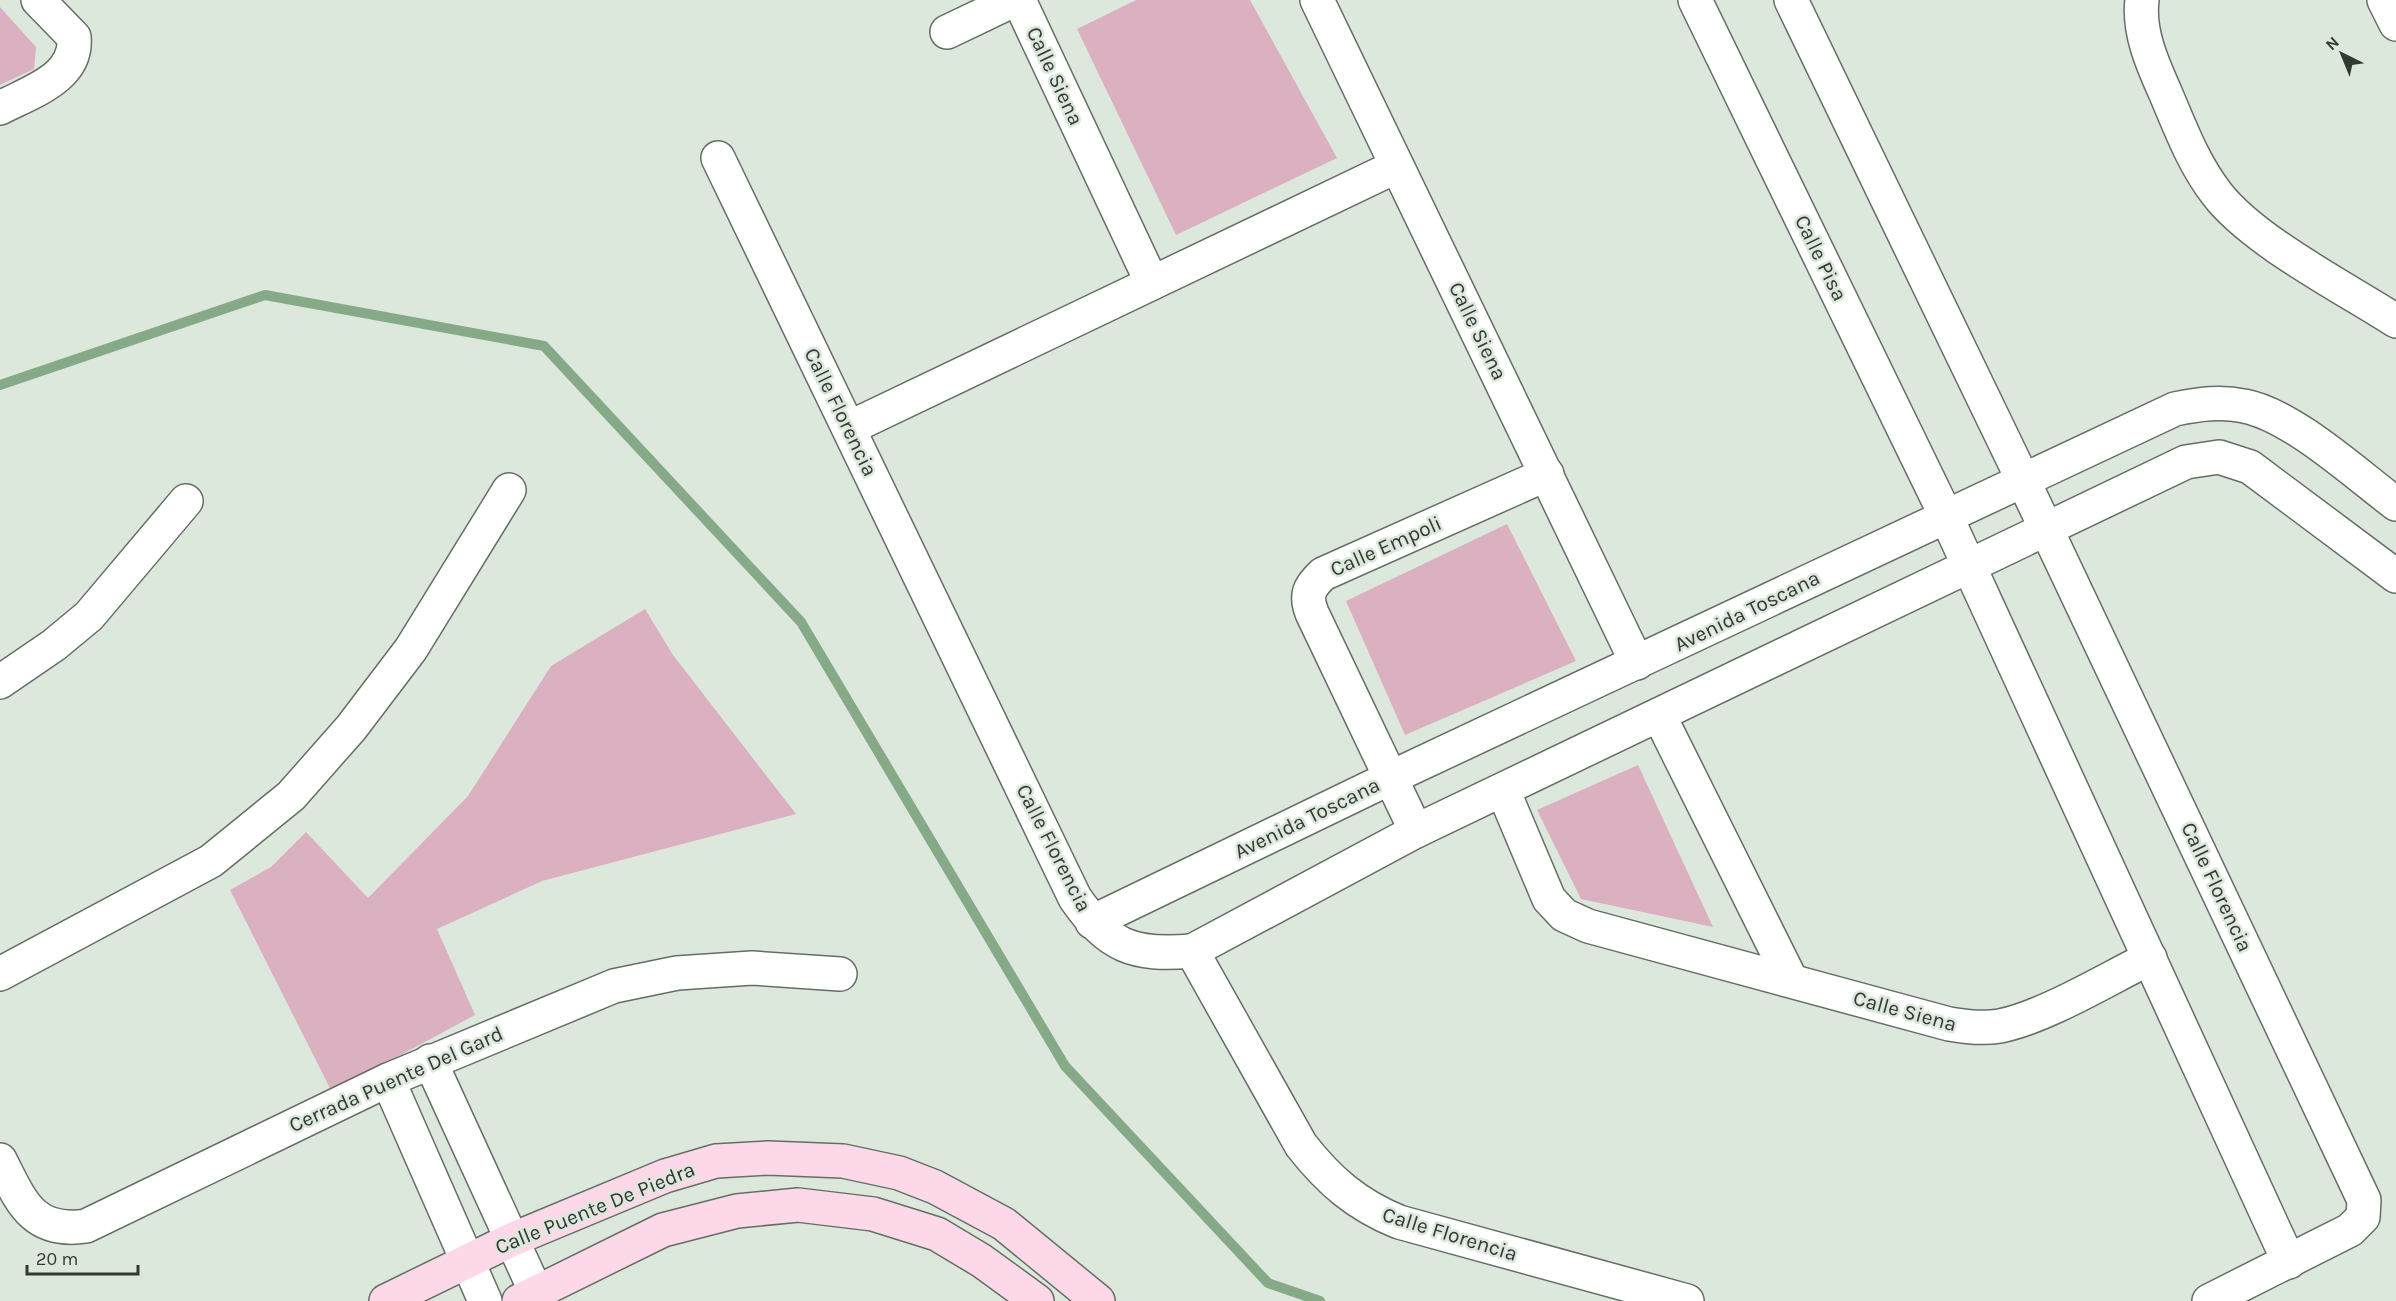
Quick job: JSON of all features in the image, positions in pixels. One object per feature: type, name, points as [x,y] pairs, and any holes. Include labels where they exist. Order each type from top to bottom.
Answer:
[{"type":"street","points":[[0,108],[60,75],[72,57],[74,37],[38,0]]},
{"type":"street","points":[[947,32],[1014,0]]},
{"type":"street","name":"Calle Siena","points":[[1019,0],[1152,283]]},
{"type":"street","name":"Calle Siena","points":[[1317,0],[1637,663]]},
{"type":"street","name":"Calle Pisa","points":[[1695,0],[1946,516]]},
{"type":"street","points":[[1791,0],[2023,480]]},
{"type":"street","points":[[2142,0],[2140,18],[2154,67],[2194,159],[2218,195],[2283,250],[2396,321]]},
{"type":"street","points":[[2384,0],[2396,24]]},
{"type":"street","name":"Calle Florencia","points":[[718,158],[1076,898],[1092,922],[1110,939],[1136,951],[1161,954],[1192,951],[1302,1145],[1322,1172],[1347,1195],[1373,1211],[1399,1222],[1687,1301]]},
{"type":"street","points":[[849,428],[1397,166]]},
{"type":"street","name":"Avenida Toscana","points":[[1092,922],[1392,777],[2175,409],[2204,403],[2228,403],[2270,414],[2293,427],[2396,504]]},
{"type":"street","points":[[1192,951],[1416,831],[2186,462],[2219,457],[2250,467],[2396,576]]},
{"type":"street","name":"Calle Empoli","points":[[1416,831],[1312,613],[1307,599],[1311,585],[1323,574],[1547,474]]},
{"type":"street","name":"Calle Florencia","points":[[2023,480],[2364,1200],[2363,1217],[2350,1230],[2209,1301]]},
{"type":"street","points":[[0,974],[210,861],[253,829],[291,796],[351,728],[411,649],[509,490]]},
{"type":"street","points":[[0,682],[54,645],[89,616],[186,501]]},
{"type":"street","points":[[1946,516],[2289,1262]]},
{"type":"street","points":[[1659,715],[1791,980]]},
{"type":"street","name":"Calle Siena","points":[[1503,790],[1549,899],[1564,915],[1588,926],[1949,1024],[1999,1026],[2028,1017],[2150,958]]},
{"type":"street","name":"Cerrada Puente Del Gard","points":[[0,1160],[21,1200],[33,1215],[57,1228],[86,1226],[388,1080],[614,986],[677,973],[752,968],[840,974]]},
{"type":"street","points":[[430,1061],[511,1240],[532,1299],[663,1230],[737,1211],[798,1205],[873,1214],[937,1234],[982,1261],[1037,1301]]},
{"type":"street","points":[[388,1080],[485,1301]]},
{"type":"street","name":"Calle Puente De Piedra","points":[[386,1301],[511,1240],[665,1176],[716,1161],[768,1158],[843,1161],[899,1173],[962,1200],[1004,1224],[1098,1301]]},
{"type":"shaded area","points":[[1136,0],[1250,0],[1337,158],[1176,235],[1077,29]]},
{"type":"shaded area","points":[[0,7],[36,47],[34,69],[0,85]]},
{"type":"shaded area","points":[[1507,524],[1576,661],[1405,735],[1346,601]]},
{"type":"shaded area","points":[[645,609],[673,655],[796,814],[542,881],[437,929],[475,1015],[332,1092],[230,890],[271,867],[306,832],[368,898],[468,796],[551,666]]},
{"type":"shaded area","points":[[1638,765],[1713,927],[1581,899],[1537,810]]},
{"type":"waterway","points":[[0,385],[265,295],[544,346],[801,622],[1065,1066],[1268,1283],[1320,1301]]}]
